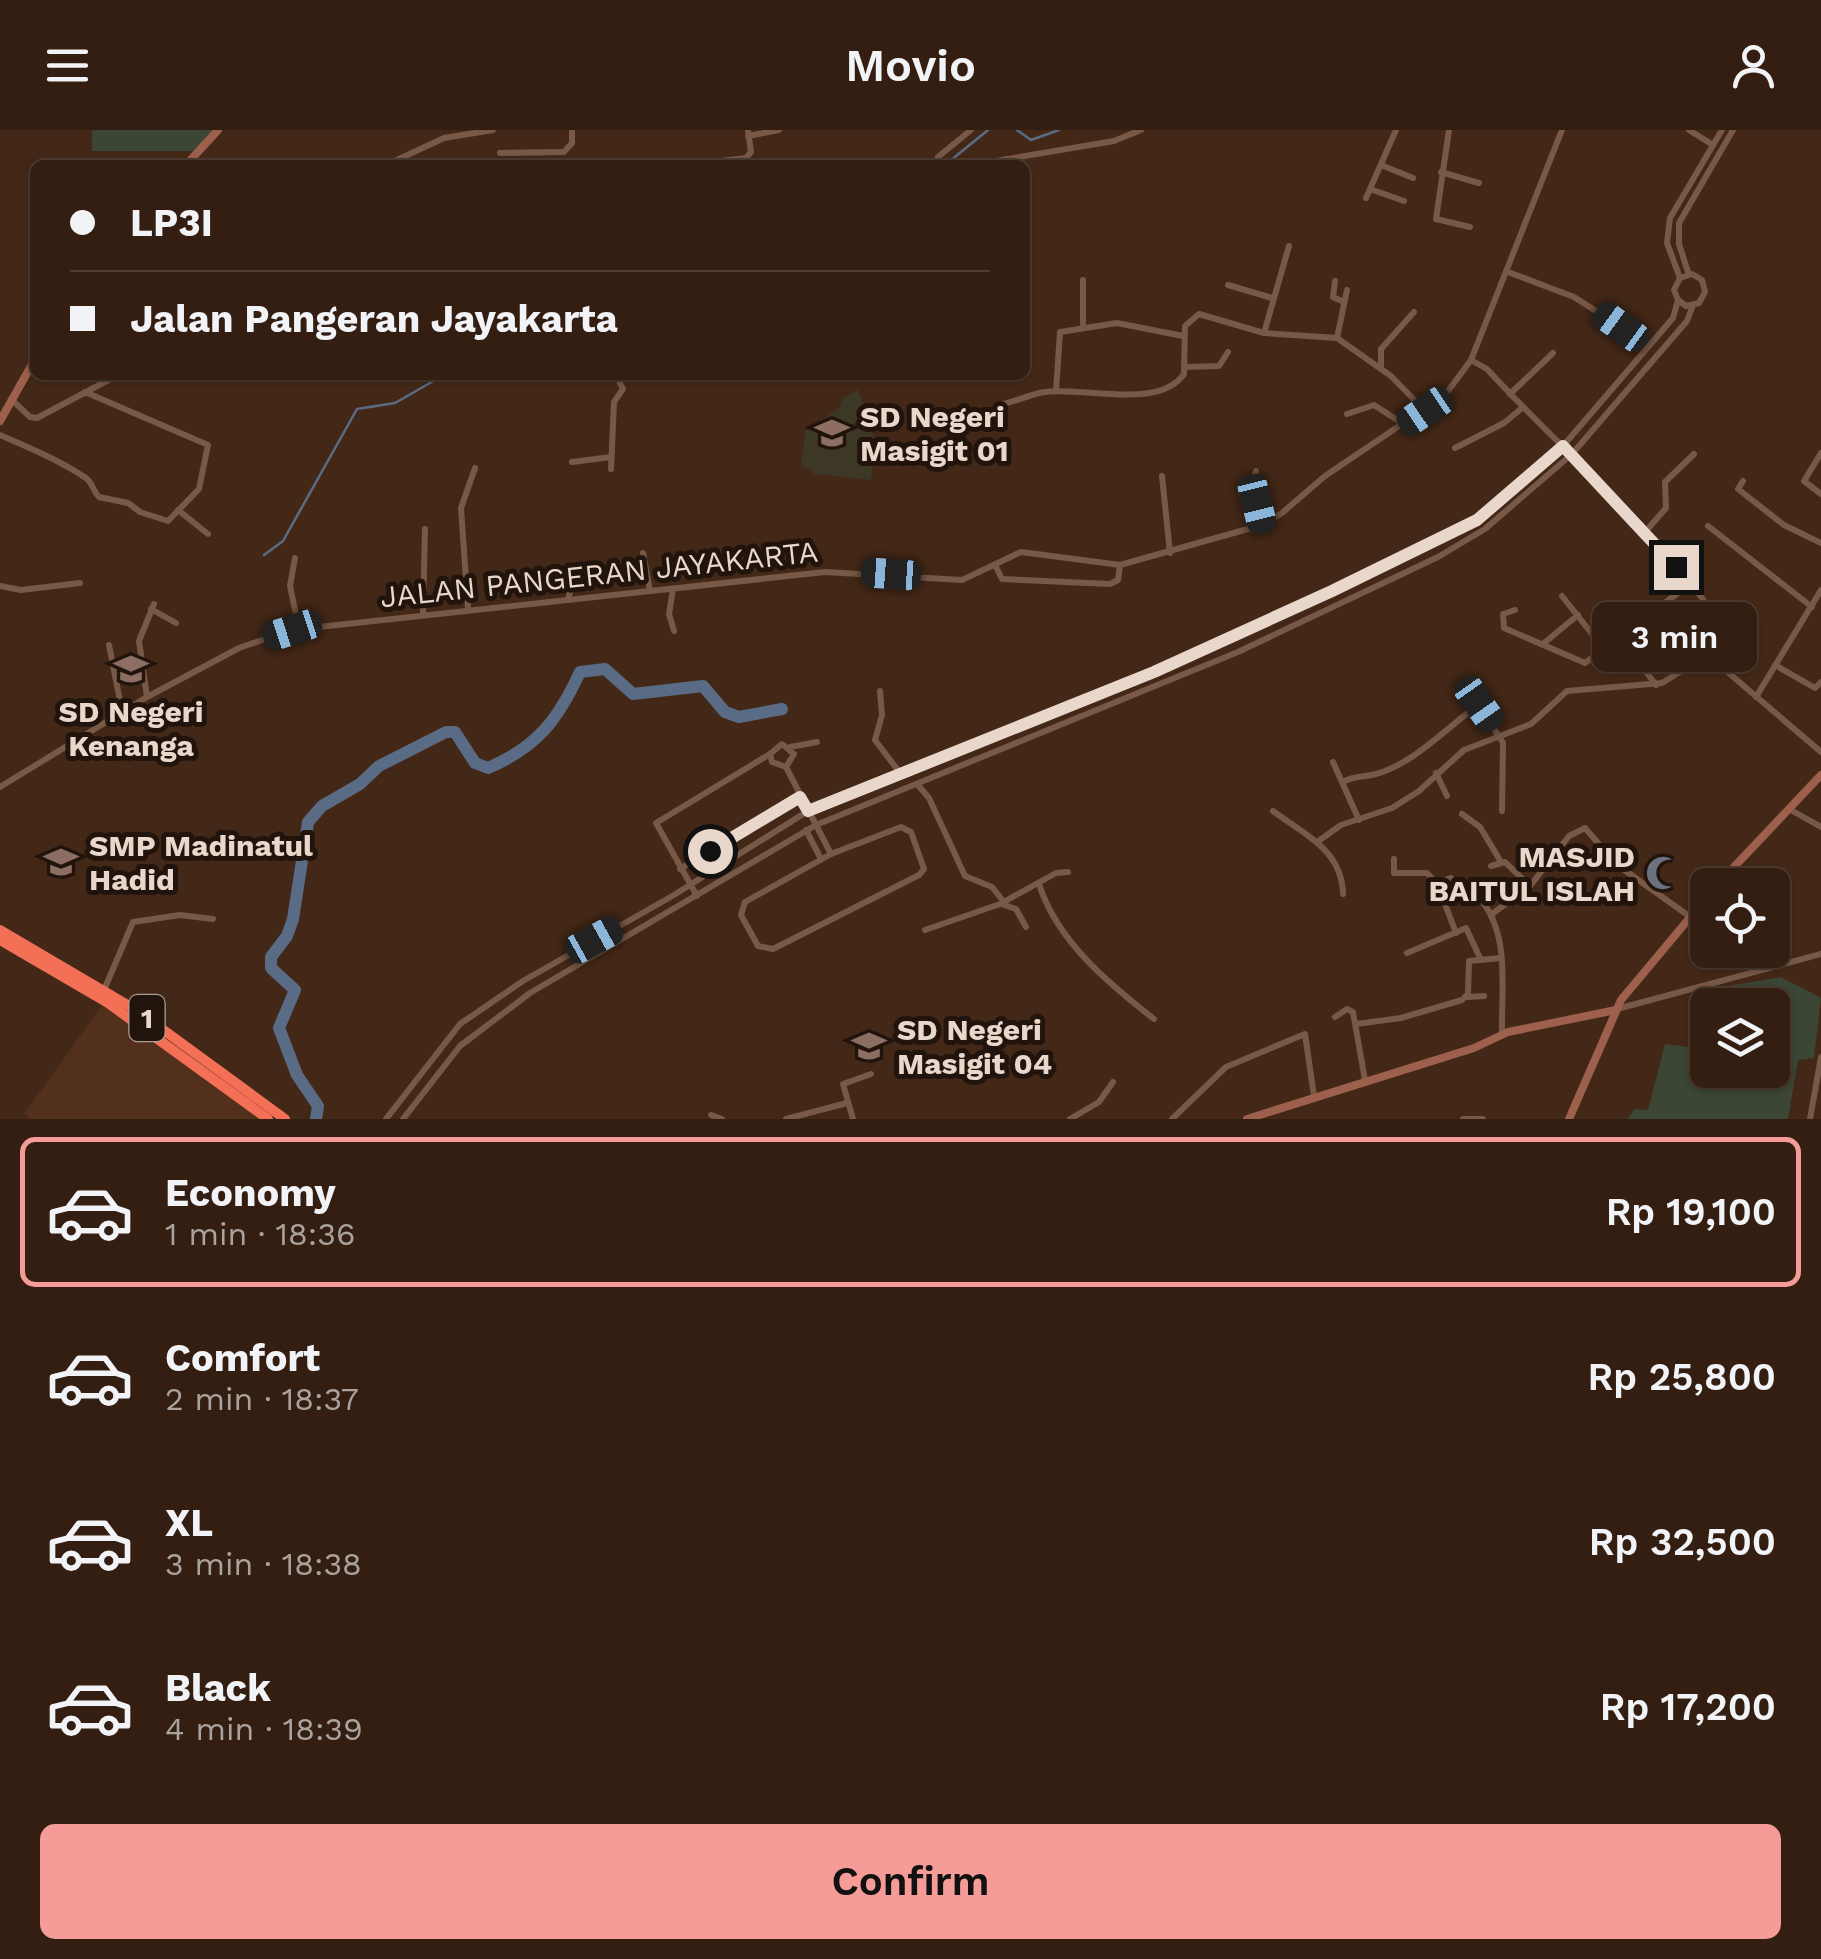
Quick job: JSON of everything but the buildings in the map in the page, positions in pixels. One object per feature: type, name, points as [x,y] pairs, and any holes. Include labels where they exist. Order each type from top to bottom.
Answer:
[{"type":"highway","name":"1","points":[[0,930],[104,990],[285,1119]]},
{"type":"highway","name":"1","points":[[0,940],[108,1003],[268,1119]]},
{"type":"street","points":[[191,160],[218,130]]},
{"type":"street","points":[[399,160],[444,138],[493,130]]},
{"type":"street","points":[[500,153],[564,152],[572,143],[572,130]]},
{"type":"street","points":[[729,160],[746,158],[751,152],[748,133],[780,130]]},
{"type":"street","points":[[938,157],[971,130]]},
{"type":"street","points":[[1002,160],[1114,141],[1141,130]]},
{"type":"street","points":[[1366,198],[1396,130]]},
{"type":"street","points":[[1449,130],[1441,172],[1444,189],[1436,220],[1470,227]]},
{"type":"street","name":"JALAN PANGERAN JAYAKARTA","points":[[0,787],[147,696],[239,648],[300,629],[825,572],[962,580],[1021,552],[1120,565],[1262,525],[1282,514],[1325,476],[1445,395],[1471,360],[1562,130]]},
{"type":"street","points":[[1688,130],[1721,149]]},
{"type":"street","points":[[1680,278],[1667,244],[1670,218],[1722,130]]},
{"type":"street","points":[[403,1119],[460,1046],[530,993],[806,830],[1163,685],[1438,557],[1485,529],[1572,454],[1687,321],[1693,305],[1703,299],[1704,284],[1689,274],[1679,244],[1679,223],[1734,130]]},
{"type":"street","points":[[1380,165],[1413,178]]},
{"type":"street","points":[[1441,172],[1480,184]]},
{"type":"street","points":[[1370,189],[1404,201]]},
{"type":"street","points":[[1264,333],[1288,246]]},
{"type":"street","points":[[1508,272],[1570,295],[1621,327]]},
{"type":"street","points":[[386,1119],[460,1024],[808,811],[1160,669],[1477,520],[1563,446],[1673,318],[1678,300],[1674,290],[1680,278],[1689,274]]},
{"type":"street","points":[[1083,280],[1083,325]]},
{"type":"street","points":[[1336,281],[1333,297],[1344,302]]},
{"type":"street","points":[[1228,284],[1272,298]]},
{"type":"street","points":[[1337,338],[1347,290]]},
{"type":"street","points":[[1678,300],[1693,305]]},
{"type":"street","points":[[1381,369],[1381,348],[1414,312]]},
{"type":"street","points":[[999,405],[1056,391],[1137,395],[1175,383],[1185,367],[1183,336],[1187,322],[1199,314],[1264,333],[1337,338],[1381,369],[1425,411]]},
{"type":"street","points":[[1056,391],[1057,335],[1083,325],[1101,328],[1122,323],[1183,336]]},
{"type":"street","points":[[1185,367],[1219,366],[1228,352]]},
{"type":"street","points":[[1510,394],[1553,353]]},
{"type":"street","points":[[1471,360],[1646,530],[1712,615],[1715,650],[1724,669],[1821,752]]},
{"type":"street","points":[[0,420],[30,367]]},
{"type":"street","points":[[10,398],[30,417],[37,418],[108,380]]},
{"type":"street","points":[[611,469],[614,398],[623,389],[618,380]]},
{"type":"street","points":[[0,436],[48,455],[65,470],[87,479],[99,497],[128,502],[165,522],[192,498],[202,480],[207,444],[85,392]]},
{"type":"street","points":[[1346,414],[1368,404],[1405,425]]},
{"type":"street","points":[[1455,448],[1504,423],[1522,408]]},
{"type":"street","points":[[1646,530],[1666,508],[1665,482],[1694,454]]},
{"type":"street","points":[[1821,454],[1804,482],[1821,494]]},
{"type":"street","points":[[572,462],[611,457]]},
{"type":"street","points":[[468,608],[461,508],[475,468]]},
{"type":"street","points":[[1256,471],[1249,490],[1262,525]]},
{"type":"street","points":[[1162,476],[1170,553]]},
{"type":"street","points":[[1743,481],[1738,488],[1764,510],[1821,543]]},
{"type":"street","points":[[178,510],[208,534]]},
{"type":"street","points":[[1708,526],[1812,607]]},
{"type":"street","points":[[423,613],[425,530]]},
{"type":"street","points":[[644,553],[650,591]]},
{"type":"street","points":[[295,558],[290,586],[300,629]]},
{"type":"street","points":[[995,565],[1002,579],[1110,584],[1118,580],[1120,565]]},
{"type":"street","points":[[568,599],[576,572]]},
{"type":"street","points":[[0,586],[22,590],[80,584]]},
{"type":"street","points":[[1514,610],[1503,614],[1504,628],[1582,662],[1690,584]]},
{"type":"street","points":[[673,588],[670,614],[674,631]]},
{"type":"street","points":[[1756,698],[1821,590]]},
{"type":"street","points":[[1562,596],[1604,649]]},
{"type":"street","points":[[147,696],[139,641],[152,606],[176,623]]},
{"type":"street","points":[[1641,666],[1672,642],[1659,608]]},
{"type":"street","points":[[1543,643],[1578,615]]},
{"type":"street","points":[[1620,636],[1656,685]]},
{"type":"street","points":[[109,646],[115,696],[122,712]]},
{"type":"street","points":[[1318,842],[1341,825],[1392,808],[1420,791],[1464,750],[1538,719],[1572,689],[1656,685],[1715,650]]},
{"type":"street","points":[[1775,665],[1815,688],[1821,682]]},
{"type":"street","points":[[1160,669],[1163,685]]},
{"type":"street","points":[[1469,689],[1501,736],[1502,811]]},
{"type":"street","points":[[880,691],[882,715],[875,740],[900,772]]},
{"type":"street","points":[[1342,782],[1359,774],[1372,775],[1407,758],[1479,704]]},
{"type":"street","points":[[697,896],[658,828],[658,819],[782,744],[817,742]]},
{"type":"street","points":[[786,767],[794,754],[790,746]]},
{"type":"street","points":[[770,754],[778,767],[786,767]]},
{"type":"street","points":[[1333,762],[1359,820]]},
{"type":"street","points":[[786,767],[831,854]]},
{"type":"street","points":[[1436,773],[1447,796]]},
{"type":"street","points":[[1734,868],[1821,774]]},
{"type":"street","points":[[918,785],[929,798],[965,876],[992,887],[1002,902],[1016,910],[1026,928]]},
{"type":"street","points":[[680,869],[800,797]]},
{"type":"street","points":[[1789,809],[1821,827]]},
{"type":"street","points":[[1273,811],[1318,842],[1340,869],[1343,894]]},
{"type":"street","points":[[1462,814],[1480,827],[1501,862],[1530,886]]},
{"type":"street","points":[[901,826],[911,832],[924,869],[773,949],[758,946],[744,922],[743,905],[831,854],[901,826]]},
{"type":"street","points":[[1492,914],[1530,886],[1570,836],[1585,828],[1616,864],[1689,916],[1616,1010],[1569,1119]]},
{"type":"street","points":[[806,830],[822,859]]},
{"type":"street","points":[[1394,858],[1394,874],[1427,873],[1437,883],[1456,933]]},
{"type":"street","points":[[1491,866],[1501,862]]},
{"type":"street","points":[[925,930],[1002,902],[1056,873],[1068,872]]},
{"type":"street","points":[[1437,883],[1451,878],[1464,896],[1480,898],[1500,932],[1502,1034]]},
{"type":"street","points":[[700,879],[706,890]]},
{"type":"street","points":[[1039,884],[1044,900],[1078,951],[1154,1019]]},
{"type":"street","points":[[104,990],[133,922],[180,915],[213,919]]},
{"type":"street","points":[[1407,952],[1467,929],[1480,958]]},
{"type":"street","points":[[1247,1119],[1474,1048],[1502,1034],[1616,1010],[1821,954]]},
{"type":"street","points":[[1467,996],[1468,963],[1480,958],[1501,958]]},
{"type":"street","points":[[557,962],[566,973]]},
{"type":"street","points":[[1356,1024],[1401,1018],[1467,996],[1484,996]]},
{"type":"street","points":[[1335,1017],[1350,1009],[1366,1080]]},
{"type":"street","points":[[1172,1119],[1226,1066],[1306,1034],[1314,1096]]},
{"type":"street","points":[[1810,1119],[1821,1057]]},
{"type":"street","points":[[853,1119],[843,1084],[870,1074]]},
{"type":"street","points":[[1070,1119],[1099,1102],[1113,1082]]},
{"type":"street","points":[[786,1119],[848,1104]]},
{"type":"street","points":[[711,1116],[722,1119]]},
{"type":"street","points":[[1463,1119],[1484,1119]]},
{"type":"shaded area","name":"SD Negeri Masigit 01","points":[[858,389],[876,445],[871,480],[815,474],[801,465],[805,431],[839,408],[842,399]]},
{"type":"shaded area","points":[[103,1004],[260,1119],[30,1119],[24,1114]]},
{"type":"green space","points":[[92,130],[217,130],[198,151],[92,151]]},
{"type":"green space","points":[[1781,977],[1821,998],[1814,1058],[1798,1060],[1788,1119],[1627,1119],[1635,1109],[1648,1110],[1665,1044],[1690,1047],[1690,1088],[1790,1088],[1790,988],[1722,987]]},
{"type":"waterway","points":[[951,160],[988,130]]},
{"type":"waterway","points":[[1017,130],[1031,140],[1059,130]]},
{"type":"waterway","points":[[264,555],[283,541],[357,409],[395,403],[435,380]]},
{"type":"waterway","points":[[316,1119],[318,1106],[297,1075],[279,1028],[295,990],[271,968],[271,957],[287,936],[293,919],[308,822],[322,806],[360,784],[379,766],[446,732],[455,732],[475,763],[488,768],[505,760],[544,730],[580,672],[605,669],[633,694],[703,686],[725,712],[739,717],[782,709]]},
{"type":"place","name":"SD Negeri Masigit 01","points":[[832,433]]},
{"type":"place","name":"SD Negeri Kenanga","points":[[131,669]]},
{"type":"place","name":"SMP Madinatul Hadid","points":[[61,862]]},
{"type":"place","name":"MASJID BAITUL ISLAH","points":[[1663,873]]},
{"type":"place","name":"SD Negeri Masigit 04","points":[[869,1046]]},
{"type":"route","points":[[710,851],[800,797],[808,811],[1154,672],[1332,591],[1487,514],[1563,446],[1646,530],[1676,567]]}]
